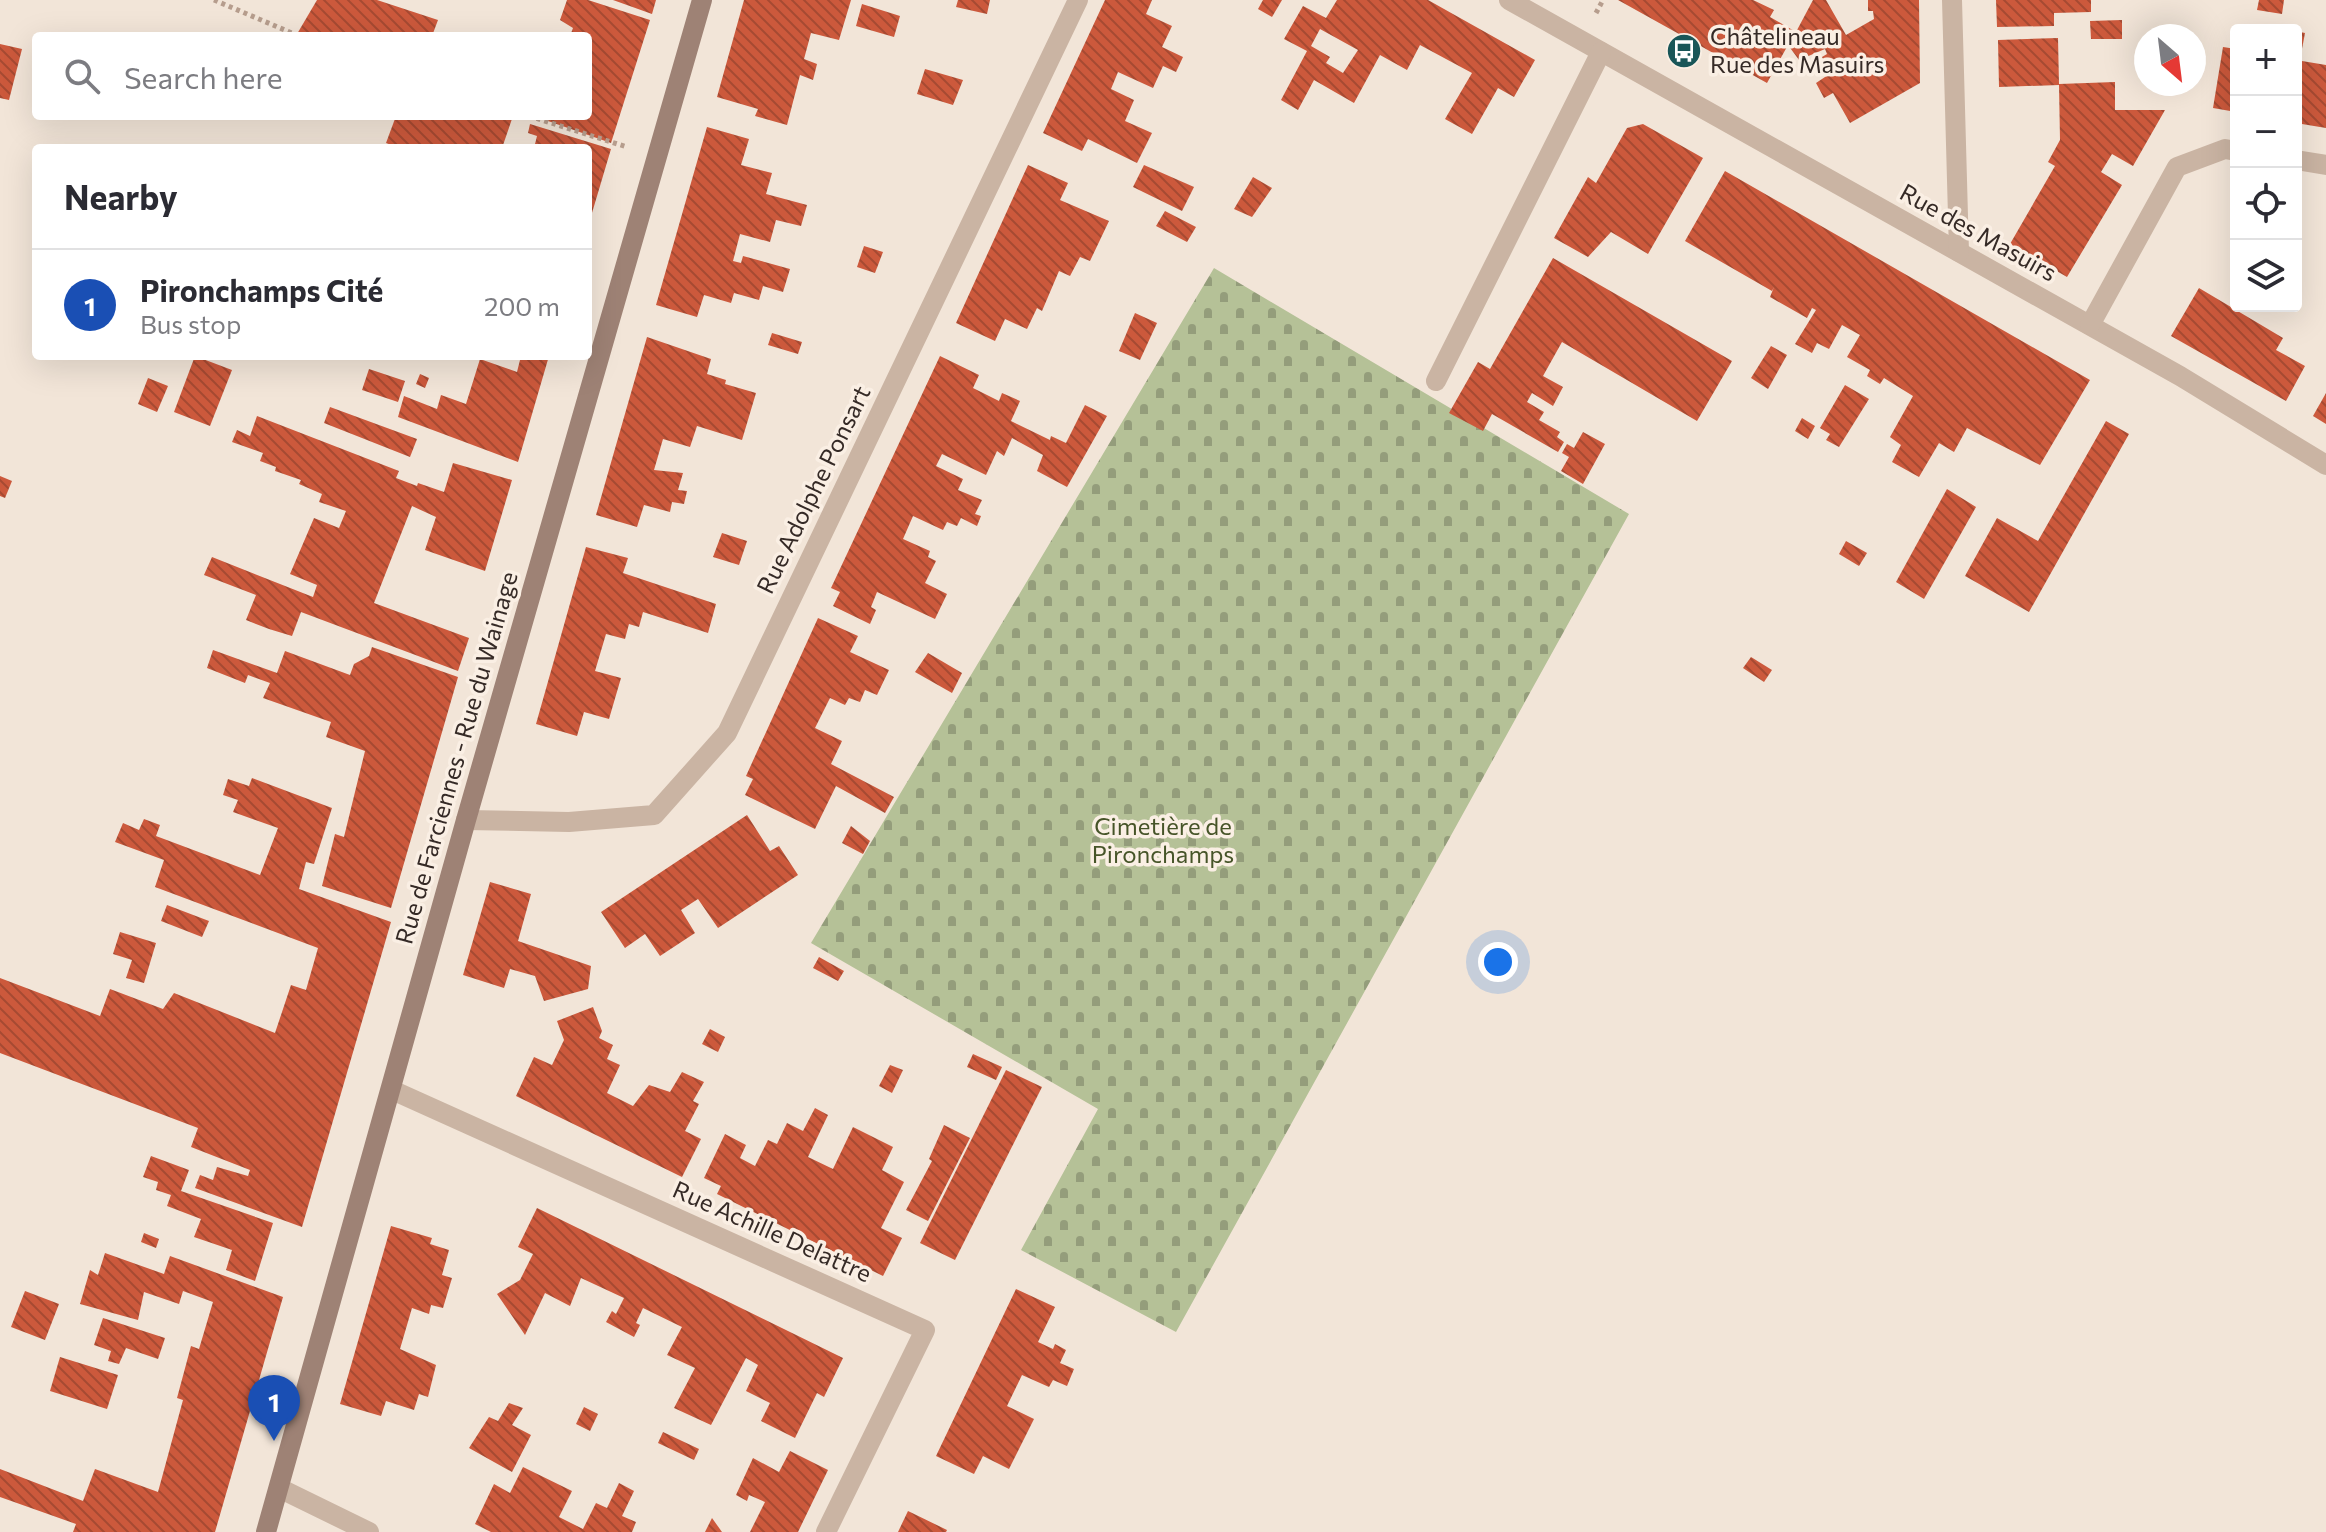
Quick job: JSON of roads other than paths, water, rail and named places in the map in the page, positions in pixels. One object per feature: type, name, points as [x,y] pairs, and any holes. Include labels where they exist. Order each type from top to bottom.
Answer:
[{"type":"street","name":"Rue de Farciennes - Rue du Wainage","points":[[266,1532],[466,820],[702,0]]},
{"type":"street","name":"Rue Adolphe Ponsart","points":[[466,820],[569,822],[654,815],[727,733],[1078,0]]},
{"type":"street","name":"Rue des Masuirs","points":[[1509,0],[2090,325],[2326,465]]},
{"type":"street","points":[[1952,0],[1959,252]]},
{"type":"street","points":[[1436,381],[1601,52]]},
{"type":"street","points":[[2090,325],[2177,167],[2230,150]]},
{"type":"street","points":[[2302,161],[2326,165]]},
{"type":"street","name":"Rue Achille Delattre","points":[[392,1090],[925,1330],[826,1532]]},
{"type":"street","points":[[279,1488],[369,1532]]},
{"type":"place","name":"Châtelineau Rue des Masuirs","points":[[1684,51]]},
{"type":"place","name":"Pironchamps Cité","points":[[274,1441]]},
{"type":"park label","name":"Cimetière de Pironchamps","points":[[1163,841]]}]
